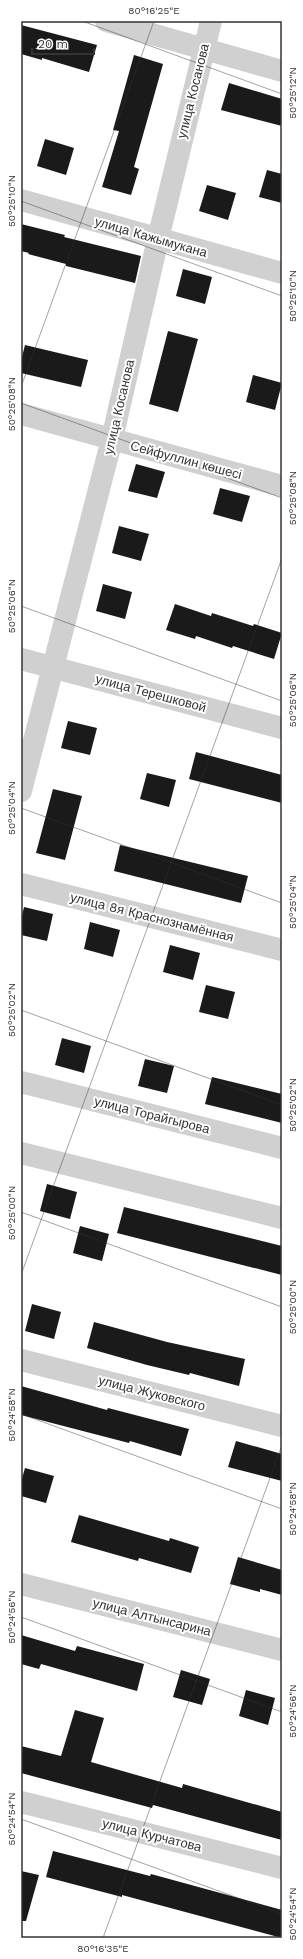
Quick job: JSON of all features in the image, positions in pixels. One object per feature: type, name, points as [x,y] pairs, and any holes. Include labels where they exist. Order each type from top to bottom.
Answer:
[{"type":"street","points":[[106,21],[282,71]]},
{"type":"street","name":"улица Косанова","points":[[21,790],[112,439],[158,239],[211,21]]},
{"type":"street","name":"улица Кажымукана","points":[[21,200],[282,273]]},
{"type":"street","name":"Сейфуллин көшесі","points":[[21,414],[282,486]]},
{"type":"street","name":"улица Терешковой","points":[[21,659],[282,728]]},
{"type":"street","name":"улица 8я Краснознамённая","points":[[21,884],[282,950]]},
{"type":"street","name":"улица Торайгырова","points":[[21,1082],[282,1148]]},
{"type":"street","points":[[21,1152],[282,1218]]},
{"type":"street","name":"улица Жуковского","points":[[21,1360],[282,1426]]},
{"type":"street","name":"улица Алтынсарина","points":[[21,1584],[282,1650]]},
{"type":"street","name":"улица Курчатова","points":[[21,1802],[282,1868]]},
{"type":"building","points":[[21,25],[97,45],[89,72],[42,58],[42,60],[21,54]]},
{"type":"building","points":[[134,55],[163,64],[134,167],[139,169],[131,195],[102,187],[119,131],[113,130]]},
{"type":"building","points":[[229,83],[282,99],[282,126],[221,110]]},
{"type":"building","points":[[45,139],[74,148],[66,175],[37,166]]},
{"type":"building","points":[[267,170],[282,174],[282,203],[259,197]]},
{"type":"building","points":[[207,185],[236,193],[228,220],[199,211]]},
{"type":"building","points":[[21,224],[65,235],[64,237],[141,256],[135,283],[66,266],[66,264],[21,251]]},
{"type":"building","points":[[183,269],[212,277],[205,304],[176,296]]},
{"type":"building","points":[[168,331],[198,339],[178,412],[149,404]]},
{"type":"building","points":[[25,345],[88,360],[81,387],[21,373],[21,361]]},
{"type":"building","points":[[253,375],[282,383],[275,410],[246,402]]},
{"type":"building","points":[[136,464],[165,472],[157,498],[128,491]]},
{"type":"building","points":[[220,488],[250,496],[242,522],[213,514]]},
{"type":"building","points":[[119,526],[149,534],[141,561],[112,553]]},
{"type":"building","points":[[103,584],[132,592],[125,619],[96,611]]},
{"type":"building","points":[[175,604],[211,616],[212,613],[253,626],[254,624],[282,633],[274,659],[233,646],[232,648],[196,636],[195,639],[166,630]]},
{"type":"building","points":[[68,721],[97,728],[90,755],[61,748]]},
{"type":"building","points":[[196,752],[282,775],[282,803],[189,779]]},
{"type":"building","points":[[147,773],[176,780],[169,807],[140,799]]},
{"type":"building","points":[[53,789],[82,796],[65,860],[36,853]]},
{"type":"building","points":[[120,845],[248,876],[241,903],[114,871]]},
{"type":"building","points":[[24,907],[53,914],[47,941],[21,935],[21,920]]},
{"type":"building","points":[[90,922],[120,930],[113,957],[84,949]]},
{"type":"building","points":[[170,945],[200,953],[193,980],[163,972]]},
{"type":"building","points":[[206,985],[235,992],[228,1019],[199,1012]]},
{"type":"building","points":[[62,1038],[91,1046],[84,1073],[55,1065]]},
{"type":"building","points":[[145,1059],[174,1066],[167,1093],[138,1086]]},
{"type":"building","points":[[212,1077],[282,1094],[282,1123],[205,1104]]},
{"type":"building","points":[[47,1184],[77,1192],[70,1219],[40,1211]]},
{"type":"building","points":[[124,1207],[282,1246],[282,1275],[117,1233]]},
{"type":"building","points":[[80,1226],[109,1234],[102,1261],[73,1253]]},
{"type":"building","points":[[32,1304],[61,1312],[54,1339],[25,1331]]},
{"type":"building","points":[[94,1322],[167,1342],[245,1359],[239,1386],[190,1373],[189,1375],[147,1365],[87,1348]]},
{"type":"building","points":[[21,1386],[107,1410],[108,1408],[189,1429],[181,1456],[130,1441],[129,1443],[21,1415]]},
{"type":"building","points":[[236,1441],[282,1454],[282,1481],[228,1467]]},
{"type":"building","points":[[25,1468],[54,1476],[46,1503],[21,1496],[21,1482]]},
{"type":"building","points":[[79,1515],[169,1541],[170,1538],[199,1547],[191,1573],[139,1558],[138,1561],[71,1542]]},
{"type":"building","points":[[238,1557],[282,1570],[282,1595],[260,1589],[260,1592],[230,1584]]},
{"type":"building","points":[[21,1635],[75,1651],[77,1646],[144,1664],[137,1691],[41,1664],[39,1669],[21,1664]]},
{"type":"building","points":[[181,1670],[210,1679],[202,1705],[173,1697]]},
{"type":"building","points":[[246,1690],[275,1698],[268,1725],[239,1716]]},
{"type":"building","points":[[75,1710],[104,1718],[91,1762],[182,1788],[183,1784],[282,1812],[282,1840],[153,1805],[152,1808],[21,1773],[21,1746],[61,1756]]},
{"type":"building","points":[[53,1851],[150,1876],[151,1874],[282,1910],[282,1938],[122,1895],[122,1897],[46,1877]]},
{"type":"building","points":[[21,1871],[39,1875],[26,1921],[21,1921]]}]
